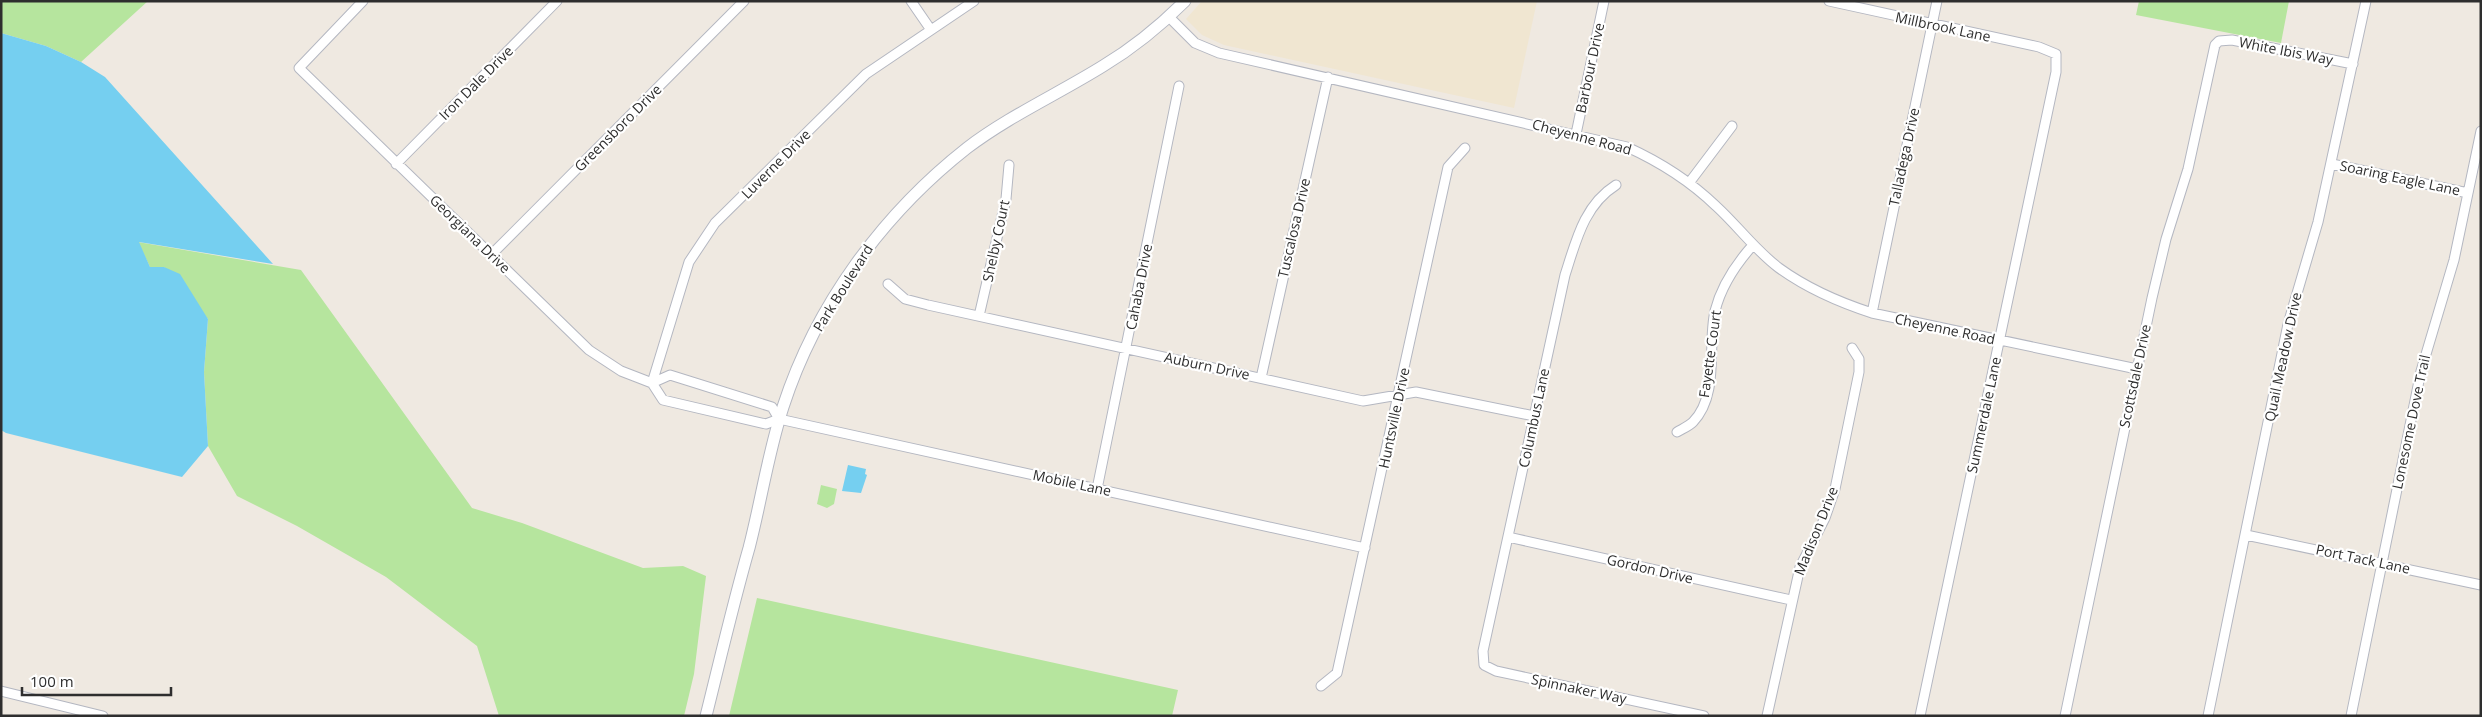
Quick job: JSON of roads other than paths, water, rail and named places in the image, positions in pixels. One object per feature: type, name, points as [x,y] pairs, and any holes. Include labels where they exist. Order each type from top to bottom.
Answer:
[{"type":"main road","name":"Park Boulevard","points":[[706,716],[737,586],[749,548],[779,419],[806,352],[837,293],[871,243],[916,193],[952,160],[990,132],[1105,65],[1169,17],[1185,1]]},
{"type":"street","name":"Iron Dale Drive","points":[[396,164],[556,1]]},
{"type":"street","name":"Greensboro Drive","points":[[492,254],[744,1]]},
{"type":"street","points":[[911,1],[931,30]]},
{"type":"street","name":"Luverne Drive","points":[[652,383],[689,262],[715,223],[866,74],[974,1]]},
{"type":"street","name":"Barbour Drive","points":[[1576,134],[1604,1]]},
{"type":"street","name":"Millbrook Lane","points":[[1829,1],[2039,47],[2056,54]]},
{"type":"street","name":"Talladega Drive","points":[[1872,313],[1937,1]]},
{"type":"street","name":"Quail Meadow Drive","points":[[2208,716],[2288,324],[2310,251],[2332,164],[2366,1]]},
{"type":"street","name":"Georgiana Drive","points":[[358,3],[299,68],[396,164],[492,254],[589,350],[621,371],[652,383],[663,400],[766,424],[779,419]]},
{"type":"street","name":"Cheyenne Road","points":[[1169,17],[1190,39],[1206,49],[1627,147],[1656,160],[1689,183],[1717,206],[1753,246],[1778,267],[1807,287],[1836,301],[1872,313],[2137,369]]},
{"type":"street","name":"White Ibis Way","points":[[2219,41],[2232,40],[2353,64]]},
{"type":"street","name":"Scottsdale Drive","points":[[2065,716],[2166,239],[2188,169],[2212,52],[2219,41]]},
{"type":"street","name":"Summerdale Lane","points":[[1920,716],[2056,72],[2056,54]]},
{"type":"street","name":"Tuscalosa Drive","points":[[1261,378],[1328,77]]},
{"type":"street","name":"Cahaba Drive","points":[[1097,489],[1179,86]]},
{"type":"street","points":[[1689,183],[1732,126]]},
{"type":"street","name":"Lonesome Dove Trail","points":[[2351,716],[2420,371],[2454,260],[2481,131]]},
{"type":"street","name":"Huntsville Drive","points":[[1321,686],[1337,673],[1448,167],[1465,148]]},
{"type":"street","name":"Soaring Eagle Lane","points":[[2332,164],[2468,192]]},
{"type":"street","name":"Shelby Court","points":[[979,316],[1006,199],[1009,165]]},
{"type":"street","name":"Columbus Lane","points":[[1484,665],[1483,651],[1565,275],[1575,243],[1590,208],[1603,194],[1616,185]]},
{"type":"street","name":"Fayette Court","points":[[1677,432],[1693,422],[1705,400],[1710,377],[1710,342],[1715,310],[1728,279],[1753,246]]},
{"type":"street","name":"Auburn Drive","points":[[888,284],[905,299],[1363,400],[1416,392],[1534,416]]},
{"type":"street","name":"Madison Drive","points":[[1767,716],[1800,566],[1825,518],[1835,489],[1859,372],[1859,359],[1852,348]]},
{"type":"street","points":[[652,383],[670,375],[772,407],[779,419]]},
{"type":"street","name":"Mobile Lane","points":[[779,419],[1365,548]]},
{"type":"street","name":"Port Tack Lane","points":[[2246,535],[2481,585]]},
{"type":"street","name":"Gordon Drive","points":[[1508,538],[1791,600]]},
{"type":"street","name":"Spinnaker Way","points":[[1484,665],[1496,671],[1704,716]]},
{"type":"street","points":[[1,691],[103,716]]},
{"type":"water","points":[[1,33],[46,46],[81,62],[105,77],[273,264],[139,242],[150,267],[164,267],[180,274],[208,319],[204,372],[208,446],[182,477],[6,433],[1,430]]},
{"type":"water","points":[[848,465],[866,469],[865,474],[867,475],[861,493],[842,491]]}]
